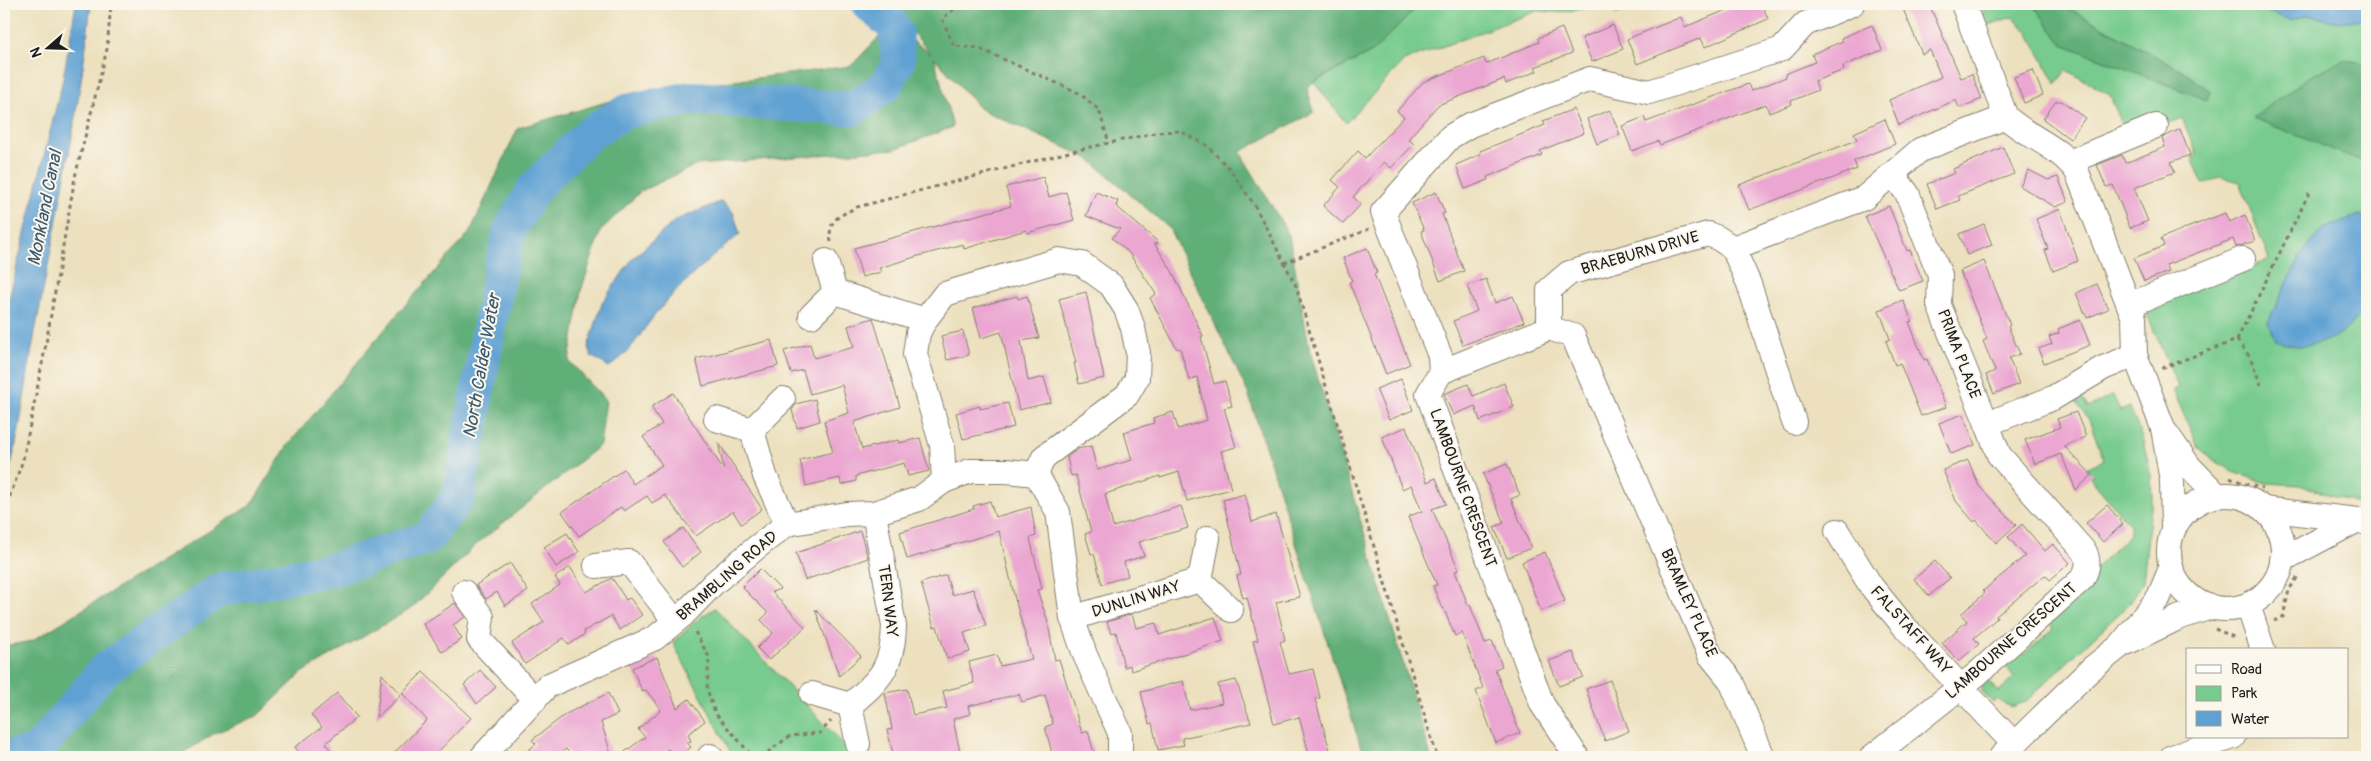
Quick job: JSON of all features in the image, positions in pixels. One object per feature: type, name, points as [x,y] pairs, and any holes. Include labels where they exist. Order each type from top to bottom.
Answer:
[{"type":"street","points":[[1549,328],[1442,372],[1440,356],[1386,223],[1384,212],[1450,137],[1470,124],[1590,79],[1648,92],[1782,49],[1804,24],[1852,4]]},
{"type":"street","points":[[1963,4],[2006,117],[2016,126],[2069,162],[2077,172],[2134,318],[2139,365],[2163,428],[2172,481],[2173,529],[2168,548],[2171,568],[2180,586],[2210,617]]},
{"type":"street","points":[[1794,422],[1749,284],[1733,248],[1864,198],[1920,150],[2006,117]]},
{"type":"street","points":[[2069,162],[2156,126]]},
{"type":"street","name":"PRIMA PLACE","points":[[1893,175],[1907,193],[1940,275],[1939,305],[1986,424]]},
{"type":"street","name":"BRAEBURN DRIVE","points":[[1549,328],[1549,290],[1569,273],[1708,234],[1733,248]]},
{"type":"street","points":[[944,481],[942,445],[915,354],[918,333],[925,320],[945,294],[1059,260],[1082,264],[1111,285],[1126,309],[1133,328],[1138,353],[1136,378],[1127,395],[1044,457],[1036,474],[1058,512],[1072,618],[1085,655],[1120,733],[1120,757]]},
{"type":"street","points":[[2129,305],[2243,260]]},
{"type":"street","points":[[826,261],[835,292]]},
{"type":"street","points":[[811,316],[835,292]]},
{"type":"street","points":[[835,292],[925,320]]},
{"type":"street","name":"BRAMLEY PLACE","points":[[1549,328],[1573,336],[1642,501],[1710,655],[1731,680],[1763,757]]},
{"type":"street","points":[[1986,424],[2054,398],[2103,368],[2139,365]]},
{"type":"street","name":"LAMBOURNE CRESCENT","points":[[1442,372],[1428,394],[1542,704],[1578,757]]},
{"type":"street","points":[[752,430],[783,399]]},
{"type":"street","points":[[716,419],[752,430]]},
{"type":"street","name":"LAMBOURNE CRESCENT","points":[[1872,757],[1961,686],[2083,578],[2088,570],[2088,560],[2085,552],[1999,455],[1986,424]]},
{"type":"street","points":[[2163,428],[2189,466],[2242,497],[2250,499],[2264,498],[2363,522]]},
{"type":"street","points":[[752,430],[765,476],[788,524]]},
{"type":"street","name":"BRAMBLING ROAD","points":[[482,757],[547,686],[655,638],[679,618],[714,583],[788,524],[847,514],[874,513],[919,499],[944,481],[970,471],[1006,471],[1036,474]]},
{"type":"street","points":[[2173,529],[2184,512],[2222,485]]},
{"type":"street","points":[[2007,751],[2091,669],[2120,646],[2178,618],[2210,617],[2230,609],[2248,605],[2264,594],[2276,578],[2282,560],[2282,540],[2264,498]]},
{"type":"street","name":"TERN WAY","points":[[850,705],[870,688],[890,662],[894,642],[894,626],[874,513]]},
{"type":"street","points":[[2282,560],[2363,522]]},
{"type":"street","name":"FALSTAFF WAY","points":[[1837,531],[1871,586],[1903,625],[1961,686],[2007,751]]},
{"type":"street","name":"DUNLIN WAY","points":[[1200,580],[1208,538]]},
{"type":"street","points":[[596,566],[630,562],[679,618]]},
{"type":"street","points":[[2120,646],[2158,597],[2171,568]]},
{"type":"street","name":"DUNLIN WAY","points":[[1072,618],[1200,580]]},
{"type":"street","name":"DUNLIN WAY","points":[[1200,580],[1231,610]]},
{"type":"street","points":[[464,592],[482,617],[479,639],[535,700]]},
{"type":"street","points":[[2248,605],[2259,639]]},
{"type":"street","points":[[812,694],[850,705],[858,744]]},
{"type":"street","points":[[2172,757],[2230,738]]},
{"type":"path","points":[[4,512],[23,460],[45,349],[75,177],[107,49],[111,4]]},
{"type":"path","points":[[960,4],[942,19],[954,46],[978,48],[1080,93],[1100,110],[1109,143]]},
{"type":"path","points":[[826,261],[834,259],[830,228],[835,218],[857,207],[1159,132],[1180,131],[1206,145],[1230,169],[1255,206],[1296,286],[1437,757]]},
{"type":"path","points":[[2139,365],[2237,340],[2310,193]]},
{"type":"path","points":[[1284,263],[1386,223]]},
{"type":"path","points":[[2237,340],[2250,357],[2262,385]]},
{"type":"path","points":[[2222,485],[2245,484],[2264,498]]},
{"type":"path","points":[[2210,617],[2236,638],[2259,639],[2283,617],[2289,590],[2305,568]]},
{"type":"path","points":[[679,618],[699,637],[709,657],[707,689],[715,713],[753,757]]},
{"type":"path","points":[[761,757],[790,736],[820,732],[836,715],[850,705]]},
{"type":"green space","points":[[889,4],[1420,4],[1374,51],[1313,82],[1307,89],[1314,112],[1240,152],[1289,235],[1310,351],[1431,757],[1364,757],[1248,393],[1169,228],[1088,158],[980,109],[934,57],[953,127],[895,149],[697,165],[641,191],[601,230],[581,291],[569,361],[606,400],[600,445],[477,544],[412,608],[302,673],[257,716],[215,733],[177,757],[4,757],[4,646],[32,641],[251,505],[288,445],[402,309],[470,232],[518,128],[637,93],[851,66],[891,24],[931,54]]},
{"type":"green space","points":[[1419,4],[1643,4],[1616,14],[1611,5],[1559,12],[1537,11],[1404,61],[1346,123],[1314,82],[1370,53]]},
{"type":"green space","points":[[1982,4],[2033,4],[2063,44],[2207,100],[2210,91],[2183,71],[2060,4],[2367,4],[2364,161],[2367,163],[2367,507],[2299,485],[2266,483],[2239,474],[2215,461],[2198,447],[2173,390],[2178,387],[2145,309],[2269,260],[2240,182],[2220,177],[2203,184],[2192,157],[2197,154],[2182,118],[2168,123],[2163,114],[2124,130],[2110,95],[2066,70],[2056,84],[2028,32],[2012,17],[1981,28],[1979,23],[1984,10]]},
{"type":"green space","points":[[2033,4],[2060,4],[2183,71],[2210,91],[2207,100],[2062,44]]},
{"type":"green space","points":[[2343,60],[2367,63],[2367,163],[2253,118],[2307,78]]},
{"type":"green space","points":[[2113,395],[2120,411],[2130,407],[2143,441],[2151,476],[2152,498],[2143,582],[2129,604],[2025,702],[2012,707],[1998,699],[1993,703],[1981,690],[1981,680],[1984,676],[1998,692],[2014,678],[2002,662],[2011,653],[2024,654],[2052,630],[2052,616],[2130,534],[2130,525],[2090,478],[2093,475],[2086,468],[2104,460],[2089,420],[2075,400],[2081,396],[2088,408]]},
{"type":"green space","points":[[715,608],[850,751],[852,757],[731,757],[731,753],[673,643],[698,619]]},
{"type":"water","name":"Monkland Canal","points":[[76,4],[91,4],[80,86],[31,352],[19,430],[4,488],[4,319],[63,79]]},
{"type":"water","points":[[2247,4],[2367,4],[2367,19],[2337,22],[2308,15],[2290,20]]},
{"type":"water","points":[[722,201],[733,212],[740,234],[708,261],[668,300],[618,361],[609,367],[591,356],[588,347],[603,301],[633,258],[676,220]]},
{"type":"water","points":[[2358,215],[2367,218],[2367,308],[2350,327],[2326,341],[2301,346],[2288,345],[2276,340],[2268,322],[2301,255],[2323,229]]},
{"type":"building","points":[[1741,4],[1762,4],[1768,19],[1705,47],[1701,38],[1637,64],[1627,39],[1681,17],[1685,27]]},
{"type":"building","points":[[1901,4],[1929,4],[1961,78],[1972,74],[1982,99],[1959,108],[1956,100],[1899,125],[1889,100],[1941,77],[1930,50],[1922,54]]},
{"type":"building","points":[[1613,25],[1623,49],[1592,62],[1582,38]]},
{"type":"building","points":[[1872,25],[1882,50],[1843,66],[1844,70],[1815,81],[1818,90],[1791,101],[1792,104],[1769,113],[1766,104],[1660,145],[1658,141],[1632,151],[1622,126],[1644,117],[1646,122],[1748,84],[1751,91],[1786,77],[1785,74],[1815,62],[1812,54],[1843,41],[1841,38]]},
{"type":"building","points":[[1562,28],[1572,53],[1535,67],[1537,71],[1506,84],[1504,79],[1438,105],[1408,139],[1414,144],[1391,168],[1384,162],[1353,197],[1361,204],[1343,224],[1323,206],[1340,187],[1332,180],[1358,151],[1365,158],[1404,117],[1397,111],[1423,82],[1484,58],[1486,64],[1539,42],[1538,38]]},
{"type":"building","points":[[2033,70],[2043,95],[2024,103],[2014,77]]},
{"type":"building","points":[[2056,101],[2062,101],[2085,118],[2070,139],[2043,119]]},
{"type":"building","points":[[1574,109],[1584,133],[1540,151],[1542,155],[1487,177],[1488,180],[1465,189],[1456,165],[1481,154],[1480,151],[1545,125],[1543,121]]},
{"type":"building","points":[[1610,110],[1620,135],[1597,144],[1587,119]]},
{"type":"building","points":[[1885,119],[1895,144],[1854,161],[1857,169],[1749,210],[1739,185],[1857,140],[1854,133]]},
{"type":"building","points":[[2180,129],[2190,155],[2171,162],[2175,172],[2134,188],[2148,221],[2130,228],[2113,185],[2106,187],[2097,165],[2122,155],[2125,163],[2165,147],[2162,138]]},
{"type":"building","points":[[2003,147],[2014,174],[1958,196],[1960,200],[1937,209],[1927,184],[1955,173],[1953,169]]},
{"type":"building","points":[[2029,170],[2048,180],[2058,177],[2068,202],[2055,207],[2020,186]]},
{"type":"building","points":[[1043,177],[1049,197],[1066,192],[1074,220],[1027,233],[1026,230],[964,249],[963,244],[879,268],[881,272],[862,277],[854,248],[1011,206],[1006,187]]},
{"type":"building","points":[[1096,192],[1118,201],[1116,206],[1158,242],[1157,244],[1154,243],[1172,271],[1203,336],[1201,337],[1214,384],[1225,381],[1232,406],[1224,408],[1236,447],[1221,451],[1231,489],[1187,501],[1179,472],[1160,478],[1160,476],[1105,494],[1113,527],[1181,506],[1188,528],[1139,542],[1144,556],[1124,562],[1128,576],[1102,584],[1094,554],[1091,554],[1085,534],[1091,532],[1076,475],[1071,476],[1067,457],[1078,449],[1091,446],[1097,470],[1132,460],[1124,432],[1154,423],[1153,418],[1173,412],[1178,429],[1207,420],[1197,377],[1189,380],[1180,348],[1177,349],[1150,298],[1156,294],[1129,253],[1112,238],[1120,229],[1086,216]]},
{"type":"building","points":[[1436,192],[1445,213],[1442,214],[1464,271],[1440,281],[1421,231],[1424,230],[1412,203]]},
{"type":"building","points":[[1889,206],[1907,251],[1910,250],[1923,281],[1899,290],[1865,216]]},
{"type":"building","points":[[2060,209],[2078,261],[2053,271],[2045,250],[2048,249],[2036,219]]},
{"type":"building","points":[[2225,213],[2229,222],[2245,215],[2255,241],[2236,247],[2233,239],[2166,265],[2169,272],[2144,281],[2134,258],[2164,246],[2161,238]]},
{"type":"building","points":[[1984,224],[1992,245],[1967,255],[1959,234]]},
{"type":"building","points":[[1367,248],[1377,273],[1374,274],[1410,364],[1386,374],[1349,282],[1352,281],[1343,258]]},
{"type":"building","points":[[1984,261],[2020,354],[2009,358],[2019,384],[1994,394],[1986,375],[1995,371],[1983,341],[1987,339],[1960,271]]},
{"type":"building","points":[[1486,279],[1495,303],[1513,296],[1524,322],[1463,345],[1453,321],[1477,311],[1467,286]]},
{"type":"building","points":[[2097,284],[2108,309],[2087,318],[2076,293]]},
{"type":"building","points":[[1086,292],[1104,378],[1079,384],[1074,363],[1076,363],[1059,299]]},
{"type":"building","points":[[1017,296],[1018,299],[1027,296],[1039,338],[1021,341],[1028,381],[1044,377],[1051,402],[1019,410],[1001,332],[981,338],[973,308]]},
{"type":"building","points":[[1903,300],[1912,321],[1909,322],[1924,360],[1927,359],[1946,407],[1921,416],[1900,363],[1895,365],[1886,341],[1890,339],[1879,310]]},
{"type":"building","points":[[873,318],[900,407],[854,422],[862,449],[898,440],[899,443],[920,438],[929,471],[908,476],[904,463],[856,476],[856,481],[841,485],[840,478],[806,486],[800,460],[833,452],[824,421],[849,413],[842,385],[810,394],[803,370],[791,373],[784,351],[810,344],[814,358],[854,347],[848,326]]},
{"type":"building","points":[[2080,320],[2090,345],[2044,363],[2038,349],[2052,344],[2049,337],[2059,333],[2058,329]]},
{"type":"building","points":[[963,331],[969,355],[947,360],[941,336]]},
{"type":"building","points":[[771,340],[778,366],[703,386],[696,359]]},
{"type":"building","points":[[1401,379],[1413,410],[1389,420],[1376,389]]},
{"type":"building","points":[[1504,383],[1514,407],[1480,421],[1475,406],[1453,415],[1444,394],[1468,384],[1473,396]]},
{"type":"building","points":[[673,393],[724,470],[718,442],[762,509],[741,524],[733,511],[696,536],[665,495],[652,503],[647,496],[624,511],[621,507],[579,536],[562,512],[624,469],[633,484],[662,465],[643,437],[662,424],[651,407]]},
{"type":"building","points":[[815,399],[820,421],[797,428],[792,410],[796,404]]},
{"type":"building","points":[[1008,403],[1014,427],[963,439],[956,413],[980,406],[980,409]]},
{"type":"building","points":[[2076,412],[2086,437],[2064,446],[2092,475],[2076,490],[2061,454],[2035,464],[2025,440],[2060,427],[2057,419]]},
{"type":"building","points":[[1963,414],[1975,445],[1951,454],[1939,423]]},
{"type":"building","points":[[1406,427],[1427,482],[1436,478],[1446,504],[1432,509],[1459,570],[1455,571],[1468,605],[1470,605],[1485,643],[1492,641],[1502,666],[1495,669],[1520,733],[1496,743],[1476,691],[1483,688],[1462,633],[1455,636],[1433,586],[1437,585],[1408,517],[1422,511],[1411,485],[1402,489],[1382,437]]},
{"type":"building","points":[[1968,460],[1979,486],[2016,525],[1996,543],[1956,501],[1943,470]]},
{"type":"building","points":[[1507,464],[1520,495],[1511,499],[1531,548],[1507,558],[1494,527],[1504,523],[1483,474]]},
{"type":"building","points":[[1245,494],[1252,522],[1276,514],[1300,597],[1276,602],[1285,640],[1280,642],[1289,674],[1313,669],[1320,698],[1315,699],[1332,757],[1310,757],[1299,717],[1274,724],[1253,641],[1258,640],[1247,597],[1243,598],[1237,576],[1241,575],[1223,500]]},
{"type":"building","points":[[990,501],[995,517],[1031,507],[1036,536],[1030,538],[1042,589],[1037,590],[1047,619],[1055,660],[1059,659],[1082,733],[1088,731],[1095,757],[1053,757],[1045,727],[1053,724],[1045,695],[1022,702],[1019,694],[968,706],[970,714],[953,719],[961,757],[894,757],[887,730],[892,729],[885,693],[907,689],[913,715],[947,708],[943,691],[974,683],[969,662],[997,655],[1000,666],[1032,659],[999,531],[907,559],[900,532],[974,509],[973,506]]},
{"type":"building","points":[[2107,505],[2123,524],[2103,542],[2086,523]]},
{"type":"building","points":[[2022,524],[2045,551],[2053,544],[2070,563],[2050,580],[2045,575],[1996,616],[1997,618],[1974,638],[1979,644],[1959,661],[1942,643],[1967,621],[1961,614],[1985,593],[1983,591],[2025,556],[2008,537]]},
{"type":"building","points":[[683,528],[701,552],[682,567],[664,542]]},
{"type":"building","points":[[860,531],[868,558],[805,580],[796,553]]},
{"type":"building","points":[[567,533],[579,552],[556,567],[544,547]]},
{"type":"building","points":[[1545,552],[1565,601],[1541,611],[1522,562]]},
{"type":"building","points":[[1935,561],[1950,578],[1929,596],[1914,579]]},
{"type":"building","points":[[510,563],[528,591],[505,606],[497,592],[486,599],[476,585]]},
{"type":"building","points":[[570,567],[586,592],[612,578],[626,600],[630,598],[642,615],[620,630],[611,616],[584,631],[585,634],[569,645],[564,638],[525,664],[512,643],[544,622],[532,604],[560,585],[555,577]]},
{"type":"building","points":[[760,569],[780,589],[772,592],[805,627],[769,660],[757,648],[773,633],[761,620],[768,613],[742,587]]},
{"type":"building","points":[[946,575],[952,595],[973,589],[986,626],[964,633],[970,652],[947,659],[937,626],[934,627],[921,583]]},
{"type":"building","points":[[455,603],[465,617],[453,625],[462,639],[442,652],[423,624]]},
{"type":"building","points":[[815,609],[861,656],[839,676],[835,664]]},
{"type":"building","points":[[1132,614],[1136,628],[1156,623],[1159,635],[1215,617],[1223,641],[1131,671],[1130,665],[1124,667],[1116,632],[1111,633],[1107,622]]},
{"type":"building","points":[[1573,652],[1583,677],[1559,686],[1549,661]]},
{"type":"building","points":[[657,657],[677,708],[689,699],[705,721],[688,734],[691,741],[687,743],[691,747],[679,757],[675,757],[668,749],[656,757],[618,757],[645,737],[638,729],[661,710],[646,690],[642,691],[632,668]]},
{"type":"building","points":[[480,670],[496,687],[477,704],[464,685]]},
{"type":"building","points":[[423,672],[471,718],[433,757],[390,757],[427,720],[402,693]]},
{"type":"building","points":[[382,674],[401,695],[376,718]]},
{"type":"building","points":[[1236,680],[1251,723],[1182,738],[1184,745],[1158,750],[1152,723],[1149,724],[1141,692],[1183,681],[1190,710],[1222,703],[1218,684]]},
{"type":"building","points":[[1610,680],[1629,731],[1605,741],[1586,689]]},
{"type":"building","points":[[337,693],[357,717],[326,743],[331,751],[323,757],[303,757],[295,747],[322,727],[311,715]]},
{"type":"building","points":[[608,693],[618,714],[601,722],[612,757],[572,757],[566,749],[555,757],[520,757],[536,744],[532,740],[566,714]]},
{"type":"waterway","name":"North Calder Water","points":[[10,757],[37,751],[105,669],[219,590],[334,569],[427,538],[458,498],[499,275],[510,230],[534,188],[591,132],[627,111],[692,98],[853,109],[887,84],[898,62],[896,32],[891,24],[868,4]]}]
